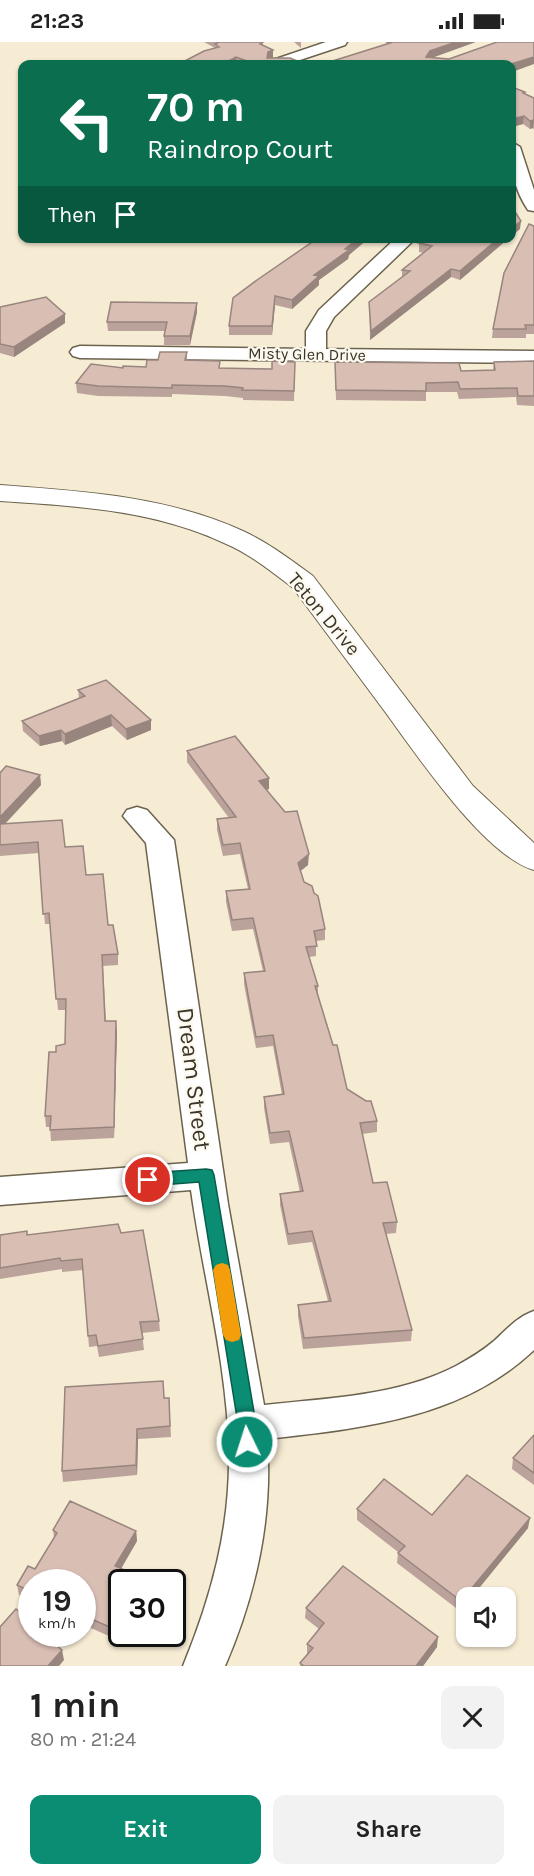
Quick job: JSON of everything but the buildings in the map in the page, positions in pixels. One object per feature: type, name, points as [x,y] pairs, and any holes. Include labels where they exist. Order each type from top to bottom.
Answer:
[{"type":"street","points":[[288,60],[340,42]]},
{"type":"street","points":[[282,47],[314,60]]},
{"type":"street","points":[[516,160],[526,191],[528,208]]},
{"type":"street","points":[[316,354],[316,331],[326,314],[402,243]]},
{"type":"street","name":"Misty Glen Drive","points":[[80,352],[534,357]]},
{"type":"street","name":"Teton Drive","points":[[0,493],[120,503],[152,509],[198,522],[229,534],[278,561],[303,582],[462,793],[501,833],[534,859]]},
{"type":"street","name":"Dream Street","points":[[137,816],[160,840],[206,1175],[247,1424],[248,1484],[243,1545],[228,1600],[204,1666]]},
{"type":"street","points":[[0,1191],[206,1175]]},
{"type":"street","points":[[247,1424],[356,1411],[429,1394],[480,1372],[534,1327]]},
{"type":"slow traffic","points":[[222,1270],[232,1335]]},
{"type":"route","points":[[148,1180],[206,1175],[247,1424],[247,1442]]}]
